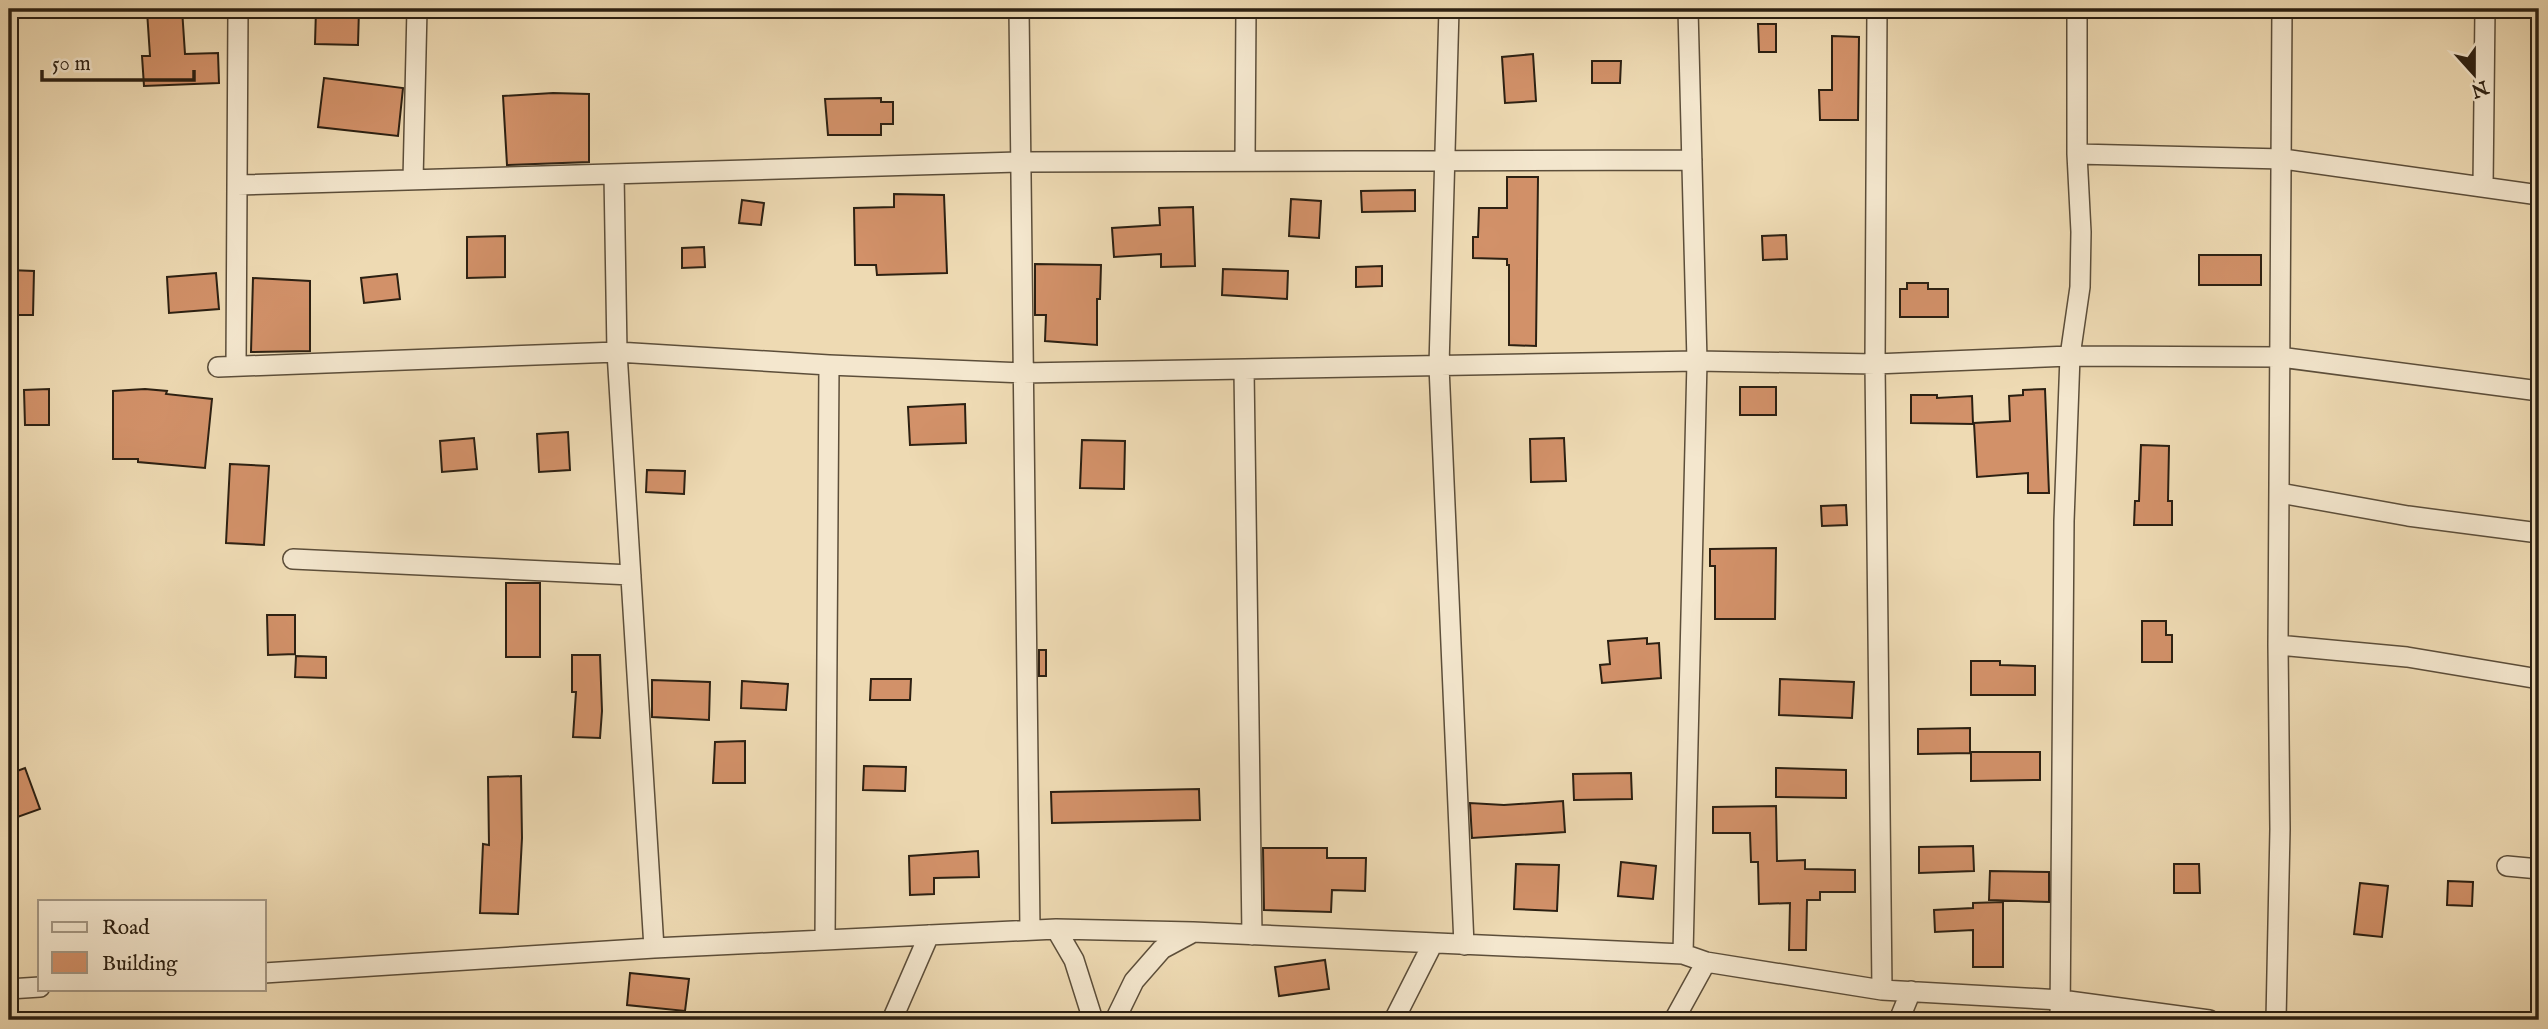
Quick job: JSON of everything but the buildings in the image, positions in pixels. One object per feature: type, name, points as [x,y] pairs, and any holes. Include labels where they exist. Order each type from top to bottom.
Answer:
[{"type":"street","points":[[239,9],[237,185],[227,367],[617,352],[1023,373],[1697,361],[1875,364],[2070,356],[2280,357],[2539,391]]},
{"type":"street","points":[[414,180],[417,9]]},
{"type":"street","points":[[1019,9],[1030,930]]},
{"type":"street","points":[[1245,160],[1246,9]]},
{"type":"street","points":[[1449,9],[1439,366],[1464,944]]},
{"type":"street","points":[[1683,954],[1697,361],[1688,9]]},
{"type":"street","points":[[1877,9],[1875,364],[1882,990]]},
{"type":"street","points":[[2060,1020],[2064,521],[2070,356],[2080,287],[2081,232],[2077,154],[2077,9]]},
{"type":"street","points":[[2276,1020],[2280,829],[2278,645],[2282,9]]},
{"type":"street","points":[[2483,187],[2485,9]]},
{"type":"street","points":[[2077,154],[2283,159],[2539,195]]},
{"type":"street","points":[[237,185],[1021,162],[1692,159]]},
{"type":"street","points":[[614,174],[617,352],[654,948]]},
{"type":"street","points":[[825,940],[829,365]]},
{"type":"street","points":[[1244,369],[1252,935]]},
{"type":"street","points":[[2280,493],[2408,516],[2539,533]]},
{"type":"street","points":[[293,559],[631,575]]},
{"type":"street","points":[[2278,645],[2407,657],[2539,679]]},
{"type":"street","points":[[2507,866],[2539,869]]},
{"type":"street","points":[[1056,929],[1074,960],[1093,1020]]},
{"type":"street","points":[[266,973],[654,948],[1030,930],[1193,932],[1683,954],[1706,962],[1882,990],[2061,1000],[2209,1020]]},
{"type":"street","points":[[1115,1020],[1134,981],[1162,949],[1193,932]]},
{"type":"street","points":[[892,1020],[929,935]]},
{"type":"street","points":[[1394,1020],[1433,943]]},
{"type":"street","points":[[1674,1020],[1706,962]]},
{"type":"street","points":[[9,989],[38,987]]},
{"type":"street","points":[[1899,1020],[1911,991]]}]
